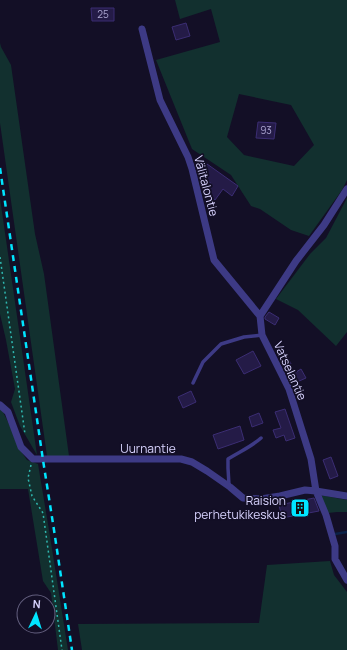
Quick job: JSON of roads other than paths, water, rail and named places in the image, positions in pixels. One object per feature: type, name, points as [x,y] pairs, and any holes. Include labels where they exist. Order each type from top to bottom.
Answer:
[{"type":"street","name":"Välitalontie","points":[[142,29],[160,100],[188,157],[192,169],[214,260],[260,316]]},
{"type":"street","points":[[260,316],[296,261],[324,226],[347,189]]},
{"type":"street","name":"Vatselantie","points":[[260,316],[262,335],[289,389],[311,459],[316,491],[326,515],[336,559],[347,580]]},
{"type":"street","name":"Uurnantie","points":[[0,404],[8,412],[21,447],[33,459],[181,460],[192,462],[230,487],[243,498],[261,499],[305,490],[347,496]]},
{"type":"lane","points":[[194,383],[203,362],[221,344],[244,337],[262,335]]},
{"type":"lane","points":[[230,487],[228,459],[238,452],[253,445],[261,438]]},
{"type":"waterway","points":[[335,534],[347,532]]},
{"type":"railway","points":[[0,168],[72,650]]},
{"type":"place","name":"Raision perhetukikeskus","points":[[300,508]]}]
